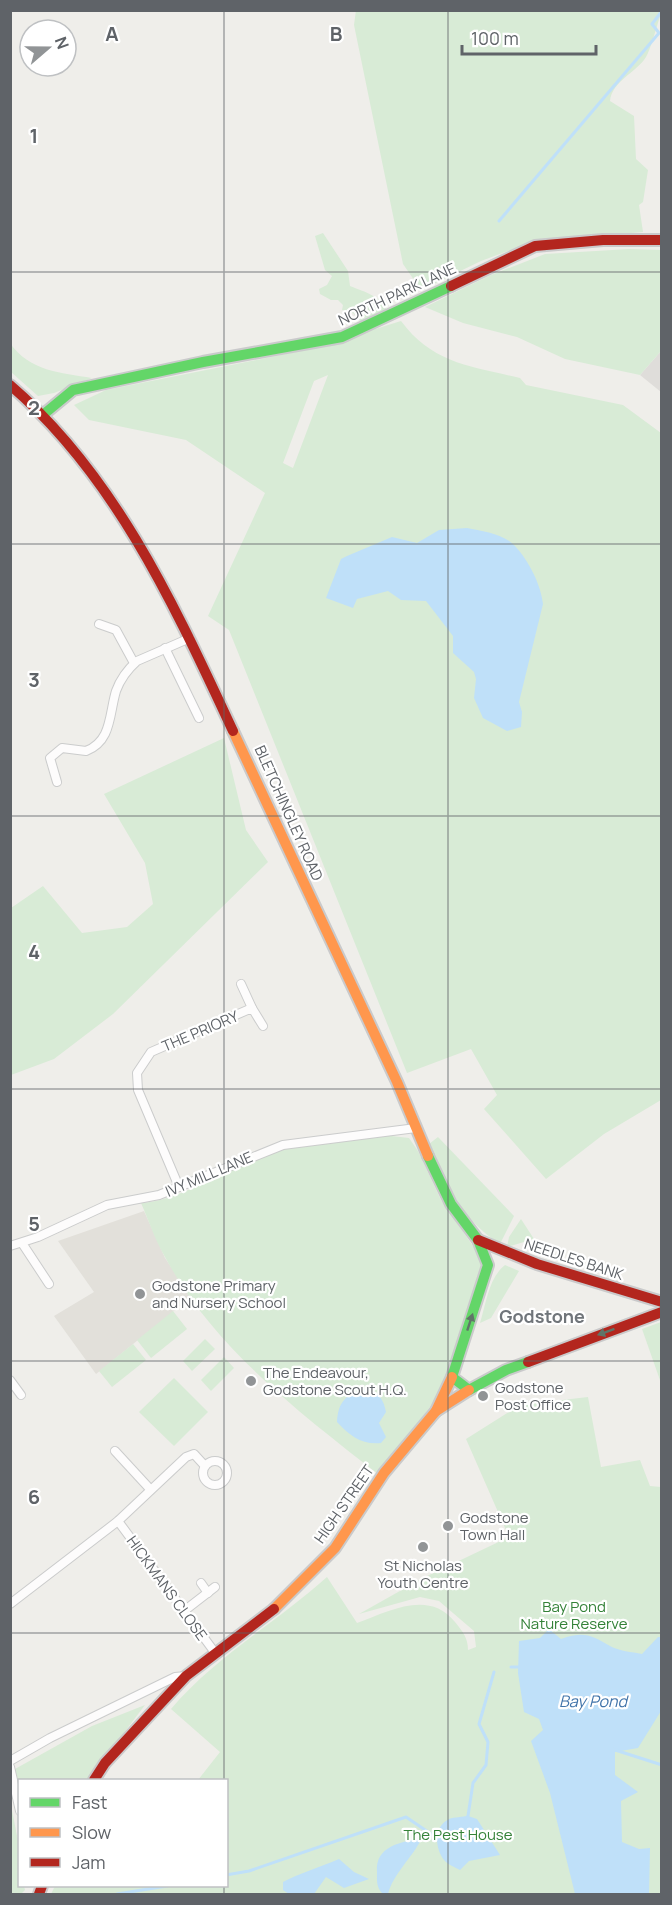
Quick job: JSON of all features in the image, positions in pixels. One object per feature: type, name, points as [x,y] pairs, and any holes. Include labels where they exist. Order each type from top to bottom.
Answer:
[{"type":"main road","name":"NORTH PARK LANE","points":[[44,414],[72,390],[203,362],[318,344],[342,337],[535,246],[603,240],[662,240]]},
{"type":"main road","name":"BLETCHINGLEY ROAD","points":[[10,385],[44,414],[81,457],[119,512],[190,638],[397,1082],[451,1204],[478,1240],[488,1265]]},
{"type":"main road","name":"NEEDLES BANK","points":[[478,1240],[516,1256],[649,1300],[662,1302]]},
{"type":"main road","points":[[436,1411],[452,1377],[488,1265],[516,1256]]},
{"type":"main road","points":[[645,1318],[649,1300]]},
{"type":"main road","points":[[436,1411],[506,1370],[662,1312]]},
{"type":"main road","points":[[452,1377],[469,1390]]},
{"type":"main road","name":"HIGH STREET","points":[[95,1779],[105,1763],[186,1676],[269,1614],[335,1548],[384,1473],[436,1411]]},
{"type":"street","points":[[99,624],[116,630],[134,663]]},
{"type":"street","points":[[57,783],[50,758],[62,748],[86,751],[102,740],[108,731],[117,690],[134,663],[190,638]]},
{"type":"street","points":[[165,648],[199,718]]},
{"type":"street","name":"THE PRIORY","points":[[241,984],[263,1026]]},
{"type":"street","name":"THE PRIORY","points":[[179,1187],[138,1090],[137,1073],[151,1052],[252,1008]]},
{"type":"street","name":"IVY MILL LANE","points":[[10,1246],[22,1243],[107,1205],[145,1200],[283,1145],[416,1128]]},
{"type":"street","points":[[22,1243],[49,1284]]},
{"type":"street","points":[[10,1380],[21,1395]]},
{"type":"street","points":[[115,1451],[150,1489]]},
{"type":"street","name":"HICKMANS CLOSE","points":[[10,1604],[118,1521],[186,1457],[194,1454],[205,1466]]},
{"type":"street","name":"HICKMANS CLOSE","points":[[118,1521],[216,1654]]},
{"type":"street","points":[[201,1583],[208,1593]]},
{"type":"street","points":[[184,1611],[215,1587]]},
{"type":"street","points":[[10,1761],[50,1738],[175,1677],[186,1676]]},
{"type":"street","points":[[10,1767],[18,1801]]},
{"type":"shaded area","points":[[661,351],[661,392],[640,375]]},
{"type":"shaded area","name":"Godstone Primary and Nursery School","points":[[144,1211],[165,1258],[191,1297],[96,1374],[54,1316],[94,1292],[58,1241]]},
{"type":"green space","points":[[356,10],[658,11],[661,14],[646,57],[615,88],[610,101],[634,116],[636,159],[648,170],[643,202],[639,205],[643,232],[532,242],[481,261],[421,290],[403,264],[354,25]]},
{"type":"green space","points":[[323,233],[348,271],[350,286],[378,299],[387,306],[385,311],[361,322],[353,313],[342,310],[343,305],[338,300],[331,300],[320,294],[319,289],[327,285],[332,276],[325,270],[315,236]]},
{"type":"green space","points":[[629,249],[661,250],[661,351],[640,375],[565,359],[517,337],[463,323],[425,307],[491,275],[545,254]]},
{"type":"green space","points":[[401,321],[413,335],[440,355],[469,366],[520,378],[526,385],[623,405],[661,433],[661,1100],[604,1134],[546,1179],[484,1109],[497,1095],[471,1049],[407,1073],[229,630],[208,616],[265,493],[186,440],[89,420],[74,405],[106,390],[311,349]],"holes":[[[328,375],[293,468],[283,463],[314,381]]]},
{"type":"green space","points":[[10,343],[26,360],[36,365],[57,372],[92,378],[54,393],[38,396],[11,372]]},
{"type":"green space","points":[[224,738],[246,830],[268,862],[113,1014],[54,1059],[11,1075],[11,908],[43,886],[82,933],[127,927],[153,904],[145,863],[104,794]]},
{"type":"green space","points":[[383,1135],[409,1138],[418,1151],[441,1200],[482,1259],[483,1271],[441,1393],[378,1474],[289,1402],[233,1349],[185,1290],[165,1257],[141,1203],[191,1189],[257,1157],[287,1147]]},
{"type":"green space","points":[[438,1137],[514,1216],[500,1244],[475,1224],[449,1187],[429,1144]]},
{"type":"green space","points":[[521,1219],[534,1239],[507,1247],[509,1237]]},
{"type":"green space","points":[[505,1265],[519,1271],[491,1318],[480,1323],[495,1276]]},
{"type":"green space","points":[[173,1311],[187,1329],[151,1358],[137,1340]]},
{"type":"green space","points":[[662,1322],[661,1383],[642,1329]]},
{"type":"green space","points":[[205,1339],[215,1349],[192,1371],[183,1361]]},
{"type":"green space","points":[[133,1344],[146,1360],[112,1387],[99,1371]]},
{"type":"green space","points":[[224,1357],[234,1368],[211,1391],[201,1380]]},
{"type":"green space","points":[[174,1378],[208,1412],[174,1446],[139,1412]]},
{"type":"green space","points":[[588,1397],[601,1467],[640,1460],[650,1486],[661,1487],[661,1894],[51,1894],[54,1887],[228,1887],[228,1779],[199,1779],[220,1752],[171,1709],[188,1690],[227,1656],[327,1577],[357,1623],[408,1606],[433,1607],[445,1612],[455,1622],[464,1635],[468,1650],[476,1647],[474,1631],[439,1601],[420,1597],[359,1614],[423,1578],[509,1537],[466,1439],[520,1405]]},
{"type":"green space","points":[[145,1705],[89,1779],[18,1779],[18,1787],[15,1769],[92,1726]]},
{"type":"green space","points":[[10,1800],[18,1841],[18,1887],[24,1887],[25,1890],[21,1894],[11,1894]]},
{"type":"water","points":[[467,528],[499,536],[515,546],[534,574],[542,597],[543,604],[519,702],[522,712],[521,727],[507,731],[483,718],[474,698],[476,679],[474,672],[453,653],[453,636],[426,601],[401,600],[388,591],[357,599],[353,608],[326,598],[341,559],[347,556],[392,537],[417,543],[439,530]]},
{"type":"water","points":[[367,1389],[378,1394],[385,1408],[386,1412],[379,1423],[386,1437],[381,1443],[368,1443],[357,1438],[337,1422],[339,1409],[345,1399]]},
{"type":"water","name":"Bay Pond","points":[[549,1629],[561,1639],[587,1635],[617,1649],[642,1654],[658,1637],[661,1637],[661,1711],[638,1748],[615,1752],[615,1775],[638,1792],[621,1801],[622,1842],[639,1849],[650,1848],[649,1894],[575,1894],[550,1793],[531,1741],[543,1730],[539,1719],[524,1712],[518,1673],[519,1641],[540,1638]]},
{"type":"water","points":[[468,1816],[477,1819],[500,1855],[469,1861],[460,1870],[444,1860],[437,1844],[437,1838],[440,1827],[449,1819]]},
{"type":"water","points":[[422,1838],[394,1880],[388,1894],[383,1894],[377,1881],[377,1863],[380,1856],[398,1844]]},
{"type":"water","points":[[339,1859],[354,1872],[369,1879],[344,1888],[326,1877],[314,1894],[289,1894],[283,1890],[283,1882]]},
{"type":"waterway","points":[[499,221],[659,33],[652,24],[662,11]]},
{"type":"waterway","points":[[511,1667],[520,1667]]},
{"type":"waterway","points":[[465,1819],[468,1816],[473,1783],[486,1765],[488,1742],[479,1724],[494,1672]]},
{"type":"waterway","points":[[612,1749],[662,1765]]},
{"type":"waterway","points":[[228,1875],[249,1871],[406,1817],[437,1838],[440,1836]]},
{"type":"waterway","points":[[117,1894],[161,1887]]},
{"type":"traffic: fast","points":[[44,414],[73,390],[203,362],[342,337],[451,286]]},
{"type":"traffic: fast","points":[[428,1156],[451,1204],[478,1240],[488,1265],[452,1377],[469,1390],[506,1370],[528,1362]]},
{"type":"traffic: slow","points":[[233,731],[397,1082],[428,1156]]},
{"type":"traffic: slow","points":[[274,1609],[335,1548],[384,1473],[436,1411],[452,1377]]},
{"type":"traffic: slow","points":[[436,1411],[469,1390]]},
{"type":"traffic: jam","points":[[451,286],[535,246],[603,240],[662,240]]},
{"type":"traffic: jam","points":[[10,385],[48,421],[112,502],[165,591],[233,731]]},
{"type":"traffic: jam","points":[[478,1240],[537,1264],[662,1302]]},
{"type":"traffic: jam","points":[[528,1362],[662,1312]]},
{"type":"traffic: jam","points":[[95,1779],[105,1763],[186,1676],[274,1609]]},
{"type":"traffic: jam","points":[[39,1894],[42,1887]]},
{"type":"place","name":"Godstone Primary and Nursery School","points":[[140,1294]]},
{"type":"place","name":"The Endeavour, Godstone Scout H.Q.","points":[[251,1381]]},
{"type":"place","name":"Godstone Post Office","points":[[483,1396]]},
{"type":"place","name":"Godstone Town Hall","points":[[448,1526]]},
{"type":"place","name":"St Nicholas Youth Centre","points":[[423,1547]]},
{"type":"district","name":"Godstone","points":[[542,1316]]},
{"type":"park label","name":"Bay Pond Nature Reserve","points":[[574,1614]]},
{"type":"park label","name":"The Pest House","points":[[458,1834]]}]
